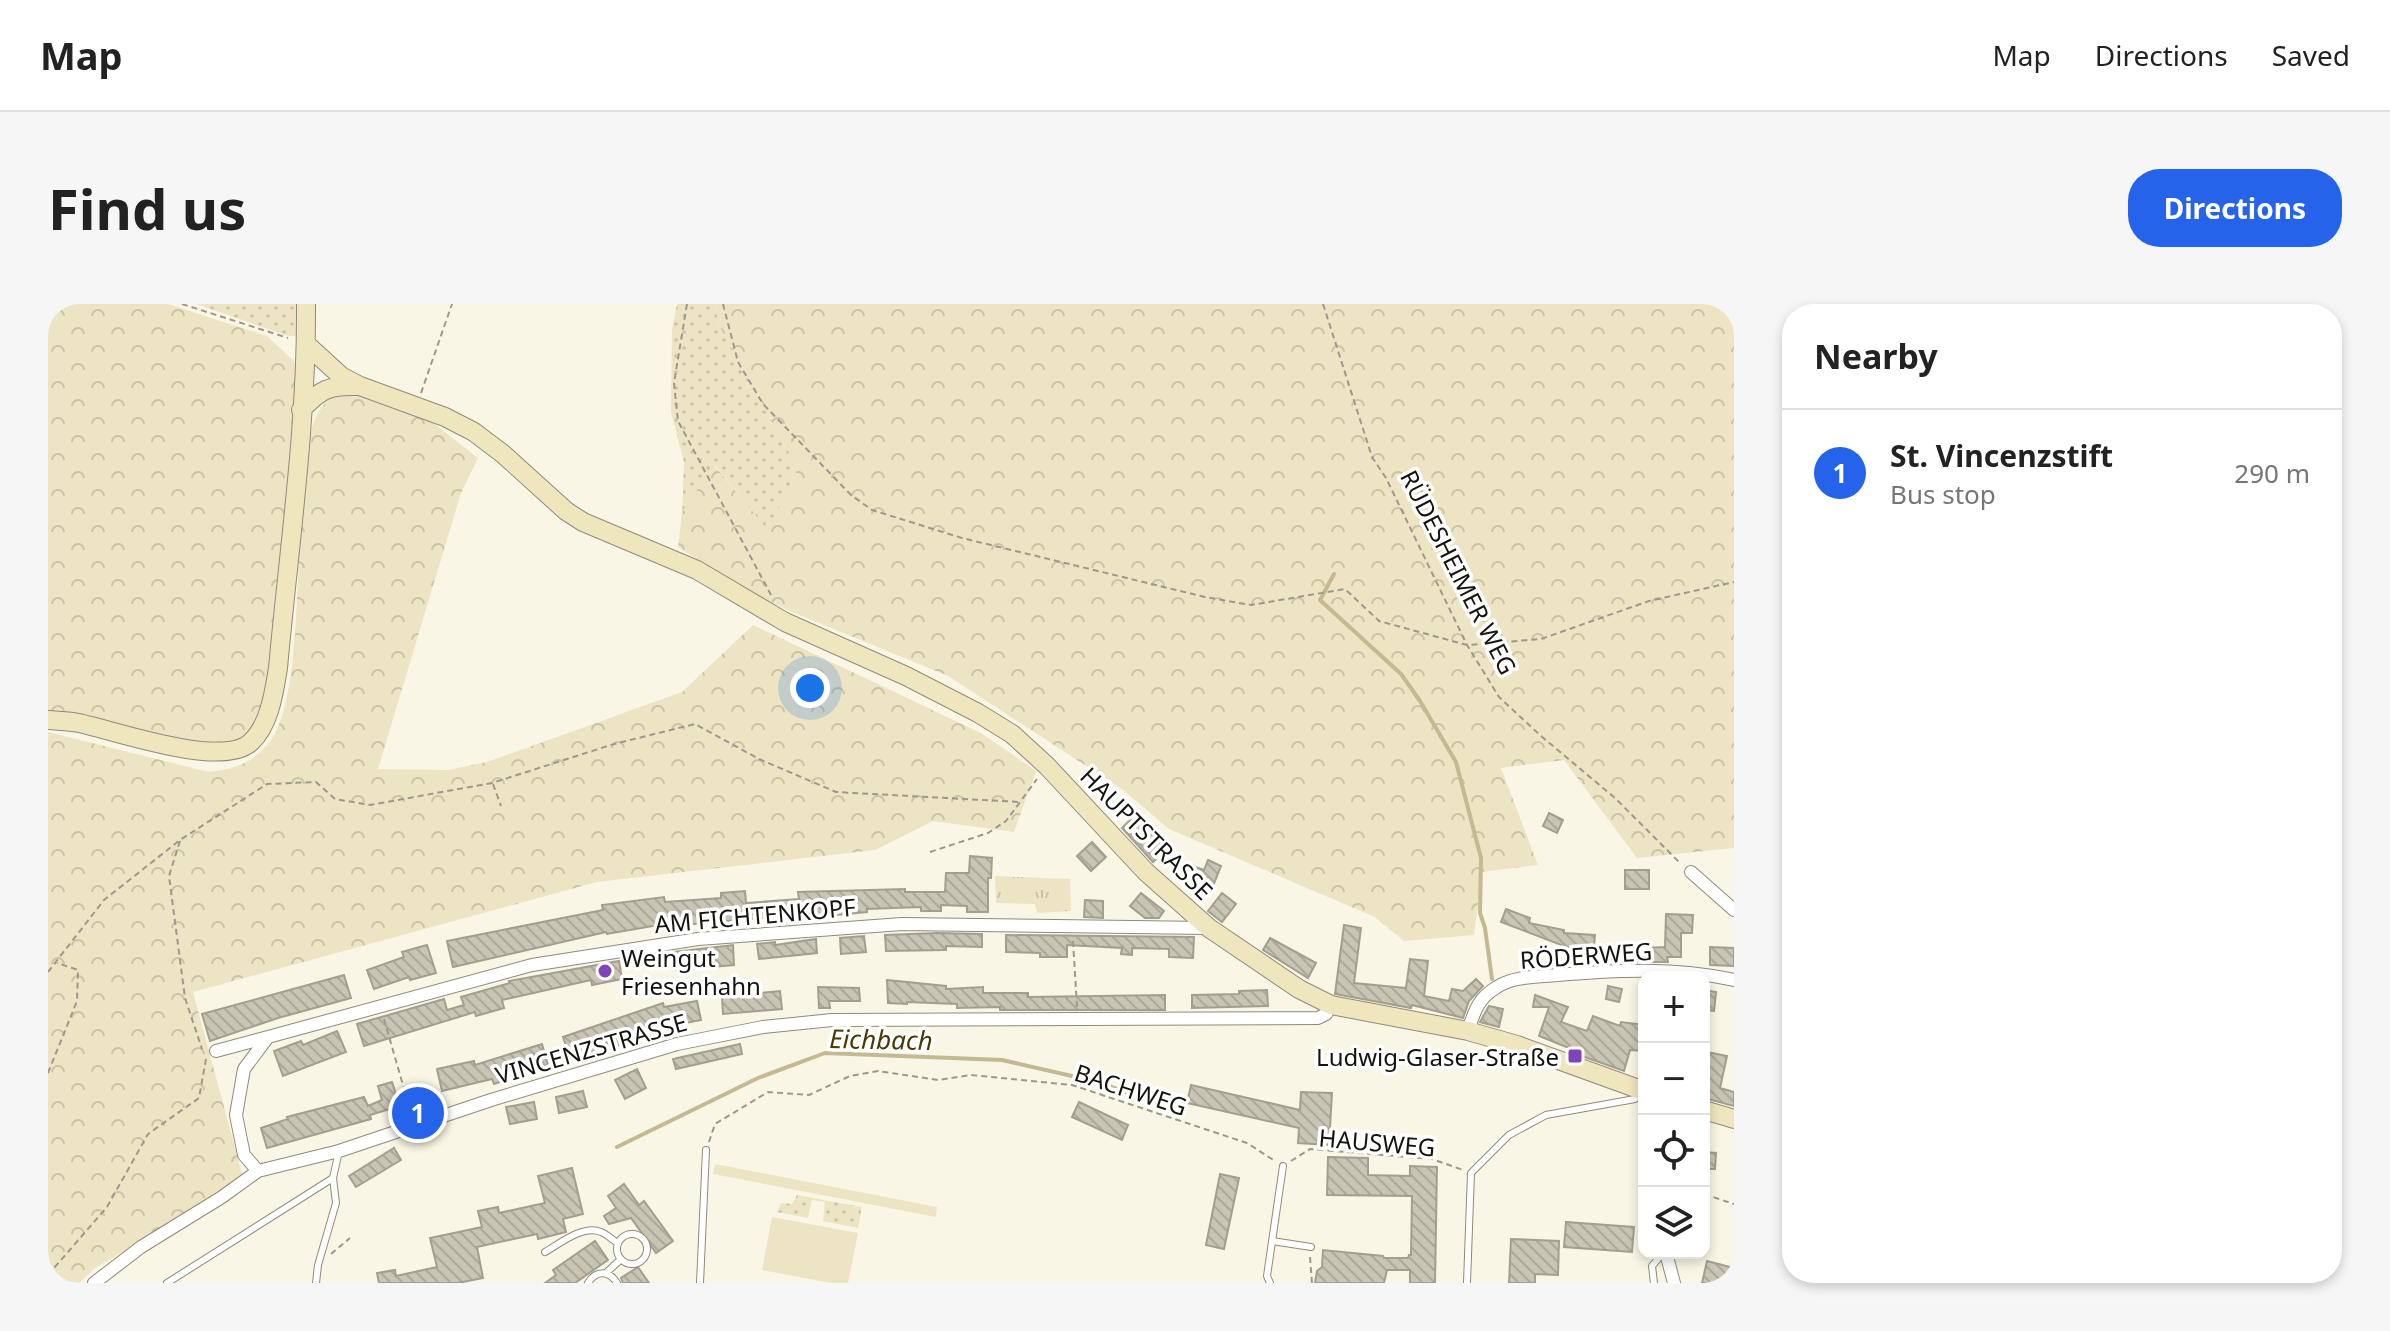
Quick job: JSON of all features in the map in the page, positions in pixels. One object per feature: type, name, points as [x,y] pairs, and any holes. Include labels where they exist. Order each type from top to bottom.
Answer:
[{"type":"street","points":[[48,720],[75,722],[200,752],[242,748],[259,731],[270,707],[278,668],[301,410],[306,304]]},
{"type":"street","points":[[306,344],[341,376],[360,386]]},
{"type":"street","points":[[301,410],[326,389],[337,385],[360,386]]},
{"type":"street","name":"HAUPTSTRASSE","points":[[360,386],[416,405],[474,432],[583,522],[697,570],[805,632],[943,695],[1012,734],[1047,766],[1146,872],[1209,928],[1299,989],[1331,1005],[1468,1031],[1517,1045],[1638,1089]]},
{"type":"street","points":[[1691,872],[1734,910]]},
{"type":"street","name":"AM FICHTENKOPF","points":[[216,1051],[532,965],[698,939],[902,924],[1209,928]]},
{"type":"street","name":"RÖDERWEG","points":[[1468,1031],[1474,1011],[1485,995],[1499,985],[1520,979],[1610,971],[1657,971],[1734,980]]},
{"type":"street","name":"VINCENZSTRASSE","points":[[94,1283],[141,1247],[258,1171],[339,1151],[491,1100],[677,1044],[763,1027],[832,1020],[1318,1018],[1326,1014],[1331,1005]]},
{"type":"street","points":[[258,1171],[244,1155],[236,1115],[244,1069],[268,1037]]},
{"type":"street","points":[[1710,1112],[1734,1119]]},
{"type":"street","points":[[1667,1259],[1674,1283]]},
{"type":"lane","points":[[1467,1283],[1471,1173],[1509,1135],[1546,1115],[1635,1099],[1638,1094]]},
{"type":"lane","points":[[700,1283],[706,1150]]},
{"type":"lane","points":[[316,1283],[318,1265],[336,1203],[333,1178],[339,1151]]},
{"type":"lane","points":[[1270,1283],[1267,1276],[1283,1166]]},
{"type":"lane","points":[[167,1283],[333,1178]]},
{"type":"lane","points":[[545,1252],[582,1232],[593,1230],[618,1243]]},
{"type":"lane","points":[[634,1234],[642,1238],[647,1246],[646,1255],[639,1262],[630,1264],[621,1259],[617,1252],[618,1243],[625,1236],[634,1234]]},
{"type":"lane","points":[[1272,1241],[1311,1247]]},
{"type":"lane","points":[[588,1283],[597,1274],[606,1273],[621,1259]]},
{"type":"lane","points":[[1654,1283],[1652,1266],[1659,1259]]},
{"type":"lane","points":[[606,1273],[617,1283]]},
{"type":"path","points":[[182,304],[306,344]]},
{"type":"path","points":[[416,405],[452,304]]},
{"type":"path","points":[[687,304],[674,383],[678,421],[771,596]]},
{"type":"path","points":[[723,304],[738,362],[763,404],[851,495],[872,510],[962,538],[1205,597],[1251,605],[1345,589],[1379,621],[1467,645],[1541,639],[1649,601],[1734,582]]},
{"type":"path","name":"RÜDESHEIMER WEG","points":[[1323,304],[1372,457],[1386,478],[1467,645],[1499,697],[1615,798],[1691,872]]},
{"type":"path","points":[[48,972],[104,900],[180,840],[267,784],[316,782],[335,799],[370,805],[492,783],[614,744],[695,724],[759,759],[836,792],[1020,802]]},
{"type":"path","points":[[930,852],[988,833],[1006,821],[1047,766]]},
{"type":"path","points":[[492,783],[501,806]]},
{"type":"path","points":[[48,1275],[107,1207],[148,1134],[199,1098],[206,1059],[185,998],[169,876],[180,840]]},
{"type":"path","points":[[1072,927],[1078,1020]]},
{"type":"path","points":[[48,1073],[77,1001],[78,970],[56,963]]},
{"type":"path","points":[[381,1008],[409,1104]]},
{"type":"path","name":"BACHWEG","points":[[706,1150],[715,1124],[768,1092],[809,1095],[850,1076],[878,1071],[938,1080],[971,1075],[1072,1085],[1247,1143],[1283,1166]]},
{"type":"path","name":"HAUSWEG","points":[[1283,1166],[1310,1149],[1432,1159],[1471,1173]]},
{"type":"path","points":[[1710,1196],[1734,1204]]},
{"type":"path","points":[[318,1265],[350,1238]]},
{"type":"path","points":[[1311,1247],[1309,1278],[1312,1283]]},
{"type":"green space","points":[[48,304],[168,304],[267,336],[293,360],[299,373],[266,696],[251,729],[230,743],[219,747],[48,713]]},
{"type":"green space","points":[[196,304],[302,304],[298,336],[288,336]]},
{"type":"green space","points":[[677,304],[715,304],[719,325],[798,469],[768,531],[715,465],[682,512],[684,462],[671,412],[672,329]]},
{"type":"green space","points":[[715,304],[1734,304],[1734,848],[1637,858],[1564,760],[1501,768],[1538,865],[1482,872],[1474,935],[1404,941],[1375,917],[1169,829],[1123,790],[948,676],[790,611],[743,588],[678,547],[682,512],[714,465],[768,530],[798,469],[719,325]]},
{"type":"green space","points":[[358,394],[423,415],[478,458],[461,493],[378,769],[448,770],[487,762],[682,692],[753,625],[981,733],[1036,771],[1014,832],[933,821],[875,850],[597,882],[193,992],[244,1181],[95,1268],[79,1283],[48,1283],[48,732],[209,772],[244,763],[265,748],[279,724],[290,680],[310,434],[322,406],[330,398]]},
{"type":"green space","points":[[995,876],[1070,879],[1071,911],[1037,913],[1035,904],[996,903]]},
{"type":"green space","points":[[715,1164],[937,1207],[936,1217],[713,1174]]},
{"type":"green space","points":[[797,1195],[862,1207],[858,1228],[823,1221],[825,1202],[812,1200],[808,1218],[777,1212],[781,1203],[792,1204]]},
{"type":"green space","points":[[772,1217],[858,1233],[848,1283],[831,1283],[762,1270]]},
{"type":"building","points":[[1549,813],[1563,820],[1557,833],[1543,826]]},
{"type":"building","points":[[1134,816],[1166,849],[1153,862],[1122,828]]},
{"type":"building","points":[[1092,842],[1106,857],[1091,871],[1077,856]]},
{"type":"building","points":[[970,856],[992,858],[991,878],[988,878],[988,912],[967,912],[967,906],[941,905],[941,911],[921,911],[921,907],[867,909],[867,912],[826,918],[765,918],[682,925],[682,921],[606,932],[453,967],[447,941],[603,910],[602,905],[664,897],[665,902],[721,898],[721,893],[745,891],[746,903],[799,899],[798,892],[905,889],[905,892],[945,892],[946,873],[969,873]]},
{"type":"building","points":[[1208,860],[1221,866],[1211,891],[1181,879],[1187,864],[1204,870]]},
{"type":"building","points":[[1625,870],[1649,870],[1649,889],[1625,889]]},
{"type":"building","points":[[1141,893],[1164,911],[1159,918],[1145,918],[1130,906]]},
{"type":"building","points":[[1222,893],[1236,904],[1222,922],[1208,911]]},
{"type":"building","points":[[1085,900],[1103,901],[1103,918],[1084,917]]},
{"type":"building","points":[[1506,909],[1530,918],[1529,923],[1564,930],[1564,933],[1595,935],[1593,957],[1501,922]]},
{"type":"building","points":[[1666,914],[1693,915],[1692,933],[1681,933],[1681,957],[1667,957],[1668,962],[1622,962],[1621,949],[1665,947]]},
{"type":"building","points":[[1344,925],[1361,928],[1354,983],[1406,988],[1410,959],[1428,961],[1424,996],[1449,1001],[1452,989],[1463,991],[1476,979],[1483,986],[1469,1001],[1463,1018],[1412,1005],[1411,1008],[1335,994]]},
{"type":"building","points":[[982,934],[982,947],[946,946],[946,950],[886,951],[885,935]]},
{"type":"building","points":[[1006,935],[1194,937],[1193,958],[1169,957],[1169,949],[1132,948],[1132,955],[1121,954],[1122,948],[1067,945],[1067,957],[1040,957],[1040,953],[1006,952]]},
{"type":"building","points":[[864,936],[866,952],[841,954],[840,938]]},
{"type":"building","points":[[1270,938],[1316,963],[1308,978],[1263,950]]},
{"type":"building","points":[[816,939],[817,953],[759,959],[757,944],[775,942],[775,945]]},
{"type":"building","points":[[427,945],[436,973],[410,980],[409,977],[374,989],[367,970],[404,957],[402,952]]},
{"type":"building","points":[[733,945],[734,965],[676,970],[674,952]]},
{"type":"building","points":[[1710,947],[1734,948],[1734,966],[1710,965]]},
{"type":"building","points":[[619,961],[622,979],[592,985],[591,980],[502,1000],[504,1008],[476,1016],[475,1012],[364,1046],[357,1024],[444,999],[447,1010],[464,1005],[461,997],[509,981]]},
{"type":"building","points":[[344,975],[351,998],[210,1041],[202,1014]]},
{"type":"building","points":[[887,980],[946,986],[946,989],[983,987],[983,993],[1028,993],[1028,997],[1165,995],[1165,1010],[1000,1010],[1000,1007],[957,1008],[957,1004],[888,1003]]},
{"type":"building","points":[[1608,986],[1622,989],[1619,1002],[1606,999]]},
{"type":"building","points":[[818,987],[859,988],[860,1001],[829,1001],[830,1008],[819,1008]]},
{"type":"building","points":[[1267,990],[1268,1006],[1192,1008],[1192,995]]},
{"type":"building","points":[[780,991],[782,1009],[723,1014],[722,997]]},
{"type":"building","points":[[1710,991],[1716,992],[1714,1011],[1710,1011]]},
{"type":"building","points":[[1535,995],[1568,1007],[1561,1022],[1587,1031],[1593,1016],[1620,1026],[1621,1022],[1638,1024],[1638,1051],[1630,1050],[1624,1071],[1579,1055],[1579,1052],[1539,1036],[1549,1007],[1533,1007]]},
{"type":"building","points":[[697,1001],[701,1020],[670,1026],[670,1029],[571,1061],[563,1037],[663,1003],[664,1007]]},
{"type":"building","points":[[1489,1006],[1503,1009],[1499,1027],[1480,1022]]},
{"type":"building","points":[[337,1031],[346,1052],[283,1076],[274,1051],[301,1041],[303,1045]]},
{"type":"building","points":[[542,1044],[548,1065],[494,1084],[492,1079],[442,1091],[437,1069],[474,1061],[475,1065]]},
{"type":"building","points":[[740,1044],[742,1054],[676,1069],[673,1059]]},
{"type":"building","points":[[1710,1053],[1727,1056],[1720,1088],[1734,1092],[1734,1106],[1710,1100]]},
{"type":"building","points":[[637,1069],[646,1088],[625,1099],[615,1080]]},
{"type":"building","points":[[392,1082],[400,1106],[370,1115],[371,1119],[267,1148],[261,1128],[287,1117],[364,1097],[368,1106],[382,1100],[378,1086]]},
{"type":"building","points":[[1191,1085],[1300,1110],[1301,1092],[1332,1093],[1329,1145],[1298,1143],[1299,1128],[1187,1103]]},
{"type":"building","points":[[583,1091],[587,1107],[559,1113],[556,1097]]},
{"type":"building","points":[[534,1102],[537,1119],[510,1124],[506,1107]]},
{"type":"building","points":[[1079,1102],[1128,1125],[1122,1140],[1072,1117]]},
{"type":"building","points":[[394,1148],[401,1160],[356,1187],[349,1176]]},
{"type":"building","points":[[1710,1152],[1716,1153],[1715,1169],[1710,1169]]},
{"type":"building","points":[[1328,1157],[1368,1158],[1368,1175],[1410,1176],[1410,1166],[1437,1167],[1435,1283],[1410,1283],[1410,1270],[1387,1270],[1384,1283],[1315,1283],[1317,1271],[1322,1267],[1323,1250],[1384,1258],[1408,1258],[1411,1255],[1412,1196],[1327,1195]]},
{"type":"building","points":[[572,1168],[583,1214],[563,1219],[566,1232],[538,1239],[537,1234],[477,1247],[483,1278],[458,1283],[379,1283],[377,1273],[395,1270],[396,1276],[437,1267],[430,1238],[482,1227],[478,1211],[498,1207],[499,1213],[545,1203],[538,1176]]},
{"type":"building","points":[[1220,1174],[1239,1178],[1224,1249],[1206,1245]]},
{"type":"building","points":[[624,1184],[639,1205],[644,1201],[673,1241],[656,1253],[631,1218],[609,1224],[604,1216],[616,1208],[608,1196]]},
{"type":"building","points":[[1566,1222],[1634,1227],[1632,1252],[1564,1247]]},
{"type":"building","points":[[1511,1239],[1559,1241],[1558,1275],[1535,1274],[1535,1283],[1509,1283]]},
{"type":"building","points":[[595,1241],[608,1260],[575,1283],[545,1283],[556,1275],[553,1270]]},
{"type":"building","points":[[1707,1261],[1734,1268],[1734,1283],[1702,1283]]},
{"type":"building","points":[[638,1267],[649,1283],[623,1283],[621,1278]]},
{"type":"waterway","points":[[1334,574],[1320,600],[1401,674],[1456,762],[1481,858],[1480,913],[1492,979]]},
{"type":"waterway","name":"Eichbach","points":[[617,1147],[758,1078],[825,1053],[1002,1060],[1094,1081],[1129,1093],[1159,1097]]},
{"type":"place","name":"Weingut Friesenhahn","points":[[605,971]]},
{"type":"place","name":"Ludwig-Glaser-Straße","points":[[1575,1056]]},
{"type":"place","name":"St. Vincenzstift","points":[[418,1113]]}]
